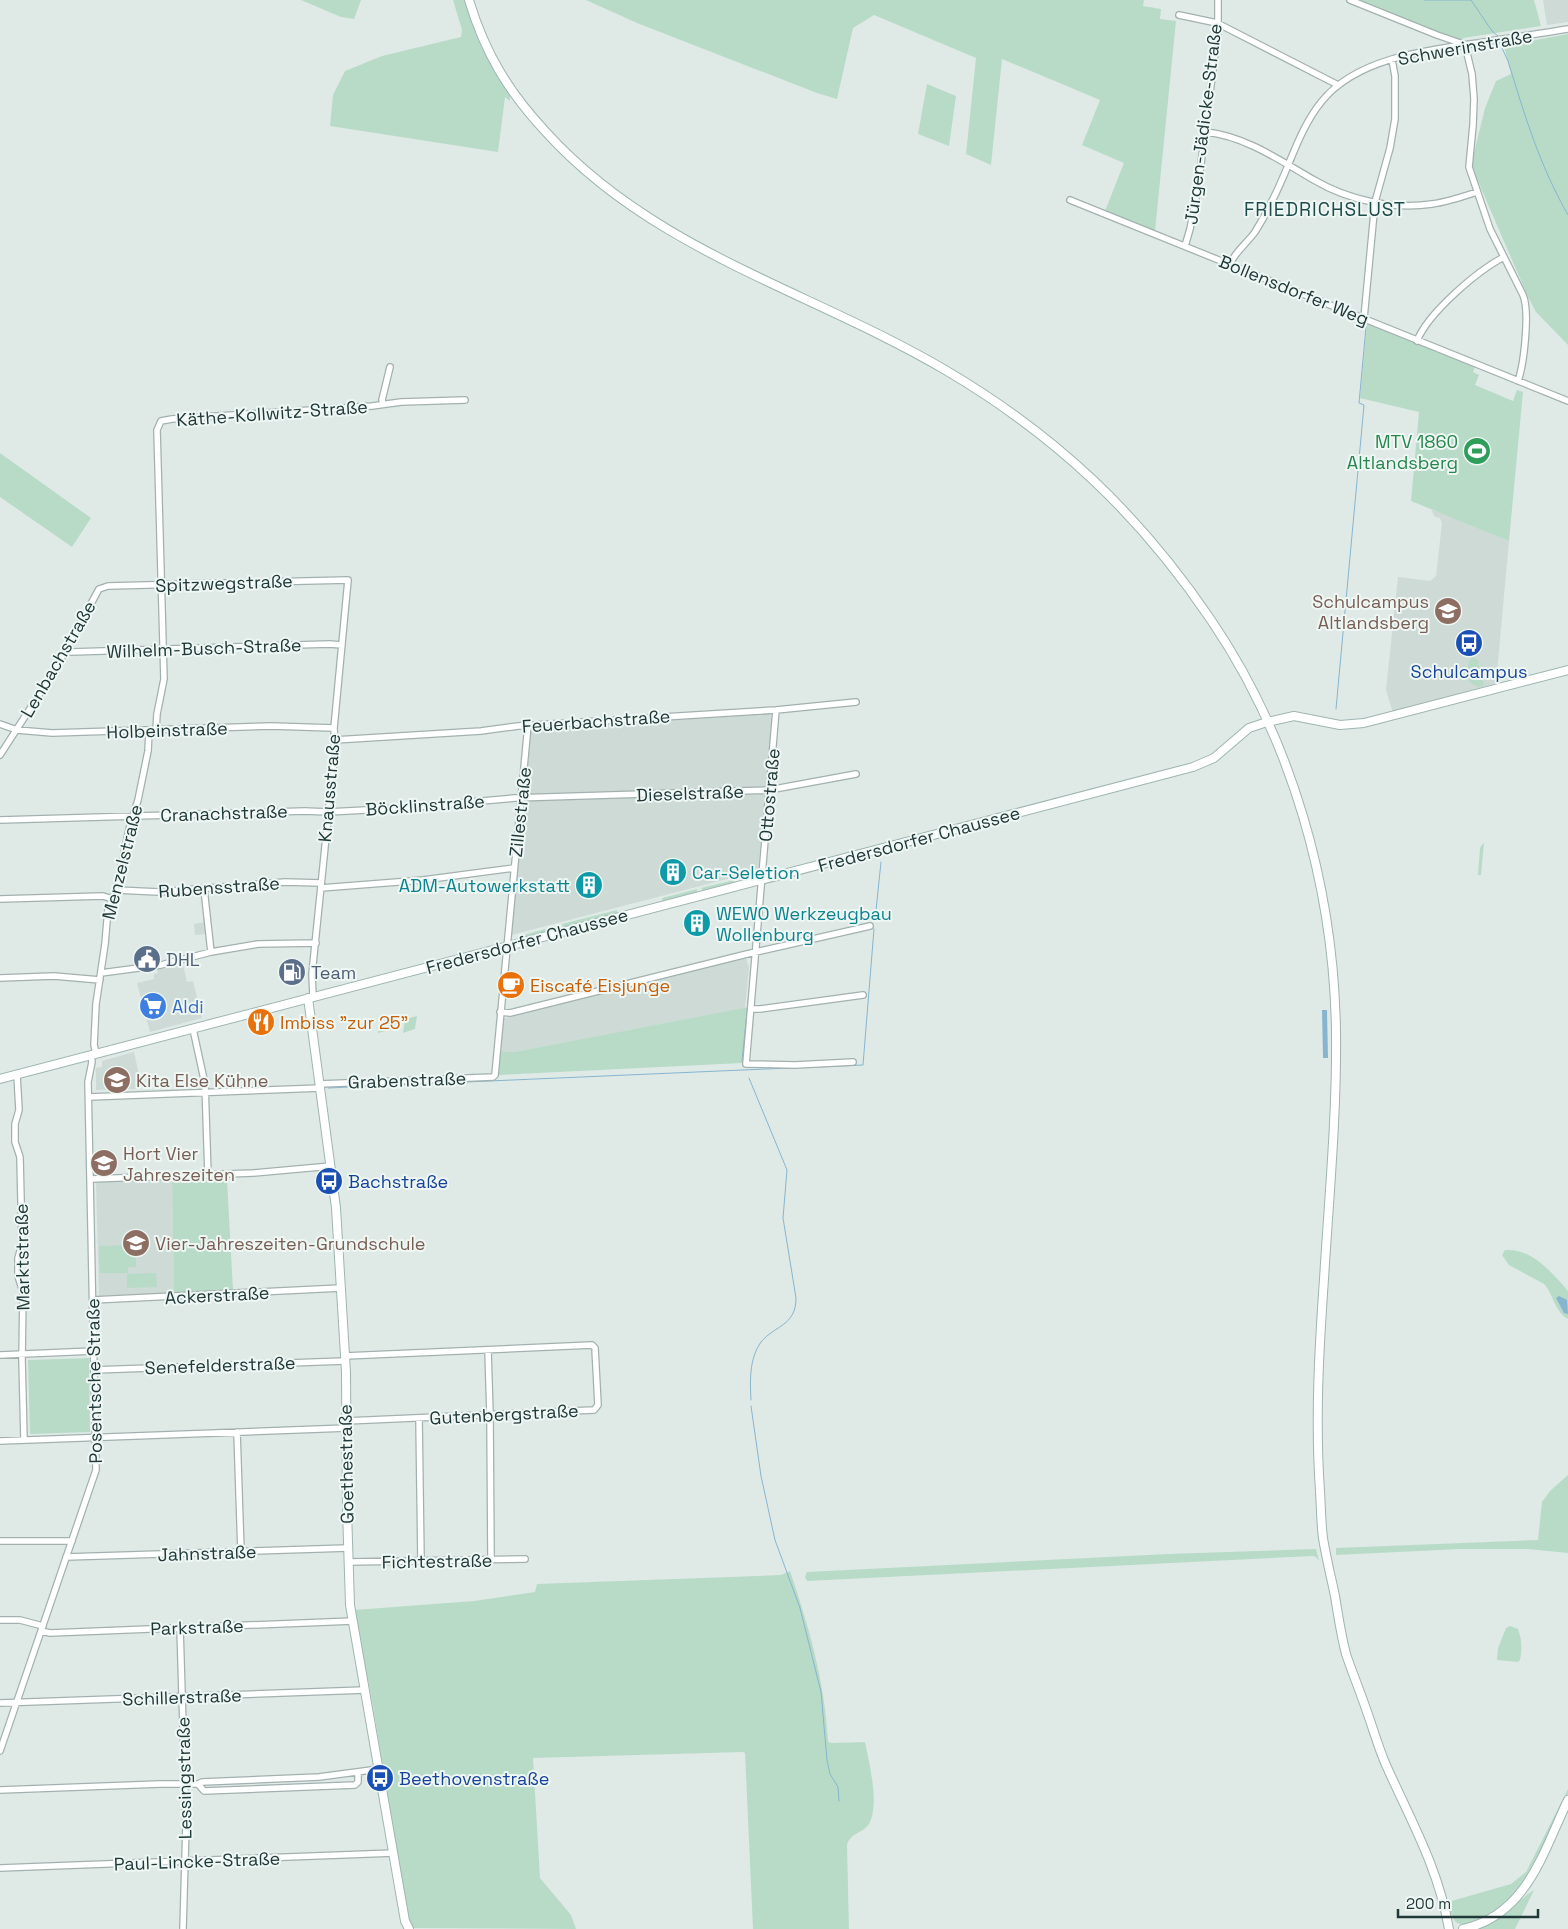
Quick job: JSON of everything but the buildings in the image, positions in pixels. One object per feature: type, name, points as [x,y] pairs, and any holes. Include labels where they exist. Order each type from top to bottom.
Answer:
[{"type":"main road","points":[[469,0],[477,27],[497,68],[521,105],[558,146],[596,182],[626,204],[700,250],[876,334],[944,370],[1009,410],[1061,450],[1105,490],[1171,564],[1214,624],[1243,673],[1283,760],[1305,822],[1323,897],[1334,983],[1336,1093],[1318,1378],[1318,1464],[1323,1536],[1345,1649],[1384,1762],[1431,1861],[1444,1900],[1449,1929]]},
{"type":"main road","name":"Fredersdorfer Chaussee","points":[[0,1079],[1194,767],[1214,758],[1249,728],[1267,722],[1294,716],[1340,725],[1364,723],[1568,670]]},
{"type":"main road","name":"Goethestraße","points":[[311,998],[331,1166],[341,1288],[347,1425],[348,1562],[353,1621],[406,1928]]},
{"type":"main road","points":[[1463,1929],[1483,1924],[1494,1918],[1521,1893],[1541,1859],[1568,1800]]},
{"type":"street","name":"Jürgen-Jädicke-Straße","points":[[1185,246],[1194,215],[1206,132],[1218,0]]},
{"type":"street","points":[[1350,0],[1437,35],[1465,44],[1472,74],[1474,99],[1468,162],[1490,229],[1527,306],[1522,363],[1518,381]]},
{"type":"street","points":[[1178,15],[1217,23],[1338,85]]},
{"type":"street","name":"Schwerinstraße","points":[[1230,264],[1232,258],[1251,237],[1262,220],[1312,116],[1323,100],[1338,85],[1365,69],[1434,49],[1568,29]]},
{"type":"street","points":[[1364,318],[1376,202],[1390,148],[1395,119],[1395,76],[1392,60]]},
{"type":"street","points":[[1206,132],[1245,144],[1288,164],[1336,192],[1376,202],[1404,206],[1430,204],[1477,192]]},
{"type":"street","name":"Bollensdorfer Weg","points":[[1070,200],[1568,401]]},
{"type":"street","points":[[1417,341],[1421,330],[1456,293],[1488,267],[1504,258]]},
{"type":"street","name":"Käthe-Kollwitz-Straße","points":[[382,404],[390,367]]},
{"type":"street","name":"Käthe-Kollwitz-Straße","points":[[161,585],[157,430],[162,421],[181,418],[382,404],[465,400]]},
{"type":"street","name":"Spitzwegstraße","points":[[99,589],[108,586],[348,580]]},
{"type":"street","name":"Knausstraße","points":[[311,998],[348,580]]},
{"type":"street","points":[[156,730],[157,714],[164,686],[161,585]]},
{"type":"street","name":"Lenbachstraße","points":[[0,755],[66,650],[99,589]]},
{"type":"street","name":"Wilhelm-Busch-Straße","points":[[66,650],[71,652],[342,645]]},
{"type":"street","name":"Feuerbachstraße","points":[[335,740],[480,731],[528,725],[776,710],[856,702]]},
{"type":"street","name":"Ottostraße","points":[[776,710],[746,1064],[853,1062]]},
{"type":"street","name":"Holbeinstraße","points":[[0,724],[16,730],[52,733],[292,726],[334,728]]},
{"type":"street","name":"Zillestraße","points":[[493,1077],[528,725]]},
{"type":"street","name":"Menzelstraße","points":[[93,1054],[94,1028],[108,909],[116,890],[148,751],[149,730]]},
{"type":"street","name":"Dieselstraße","points":[[521,798],[769,790],[856,774]]},
{"type":"street","name":"Böcklinstraße","points":[[328,812],[404,808],[521,798]]},
{"type":"street","name":"Cranachstraße","points":[[0,820],[305,811],[328,812]]},
{"type":"street","name":"Rubensstraße","points":[[116,890],[159,892],[285,882],[321,886],[422,880],[514,868]]},
{"type":"street","points":[[204,889],[211,952]]},
{"type":"street","points":[[0,899],[103,896],[112,899]]},
{"type":"street","points":[[500,1012],[510,1013],[756,952],[870,926]]},
{"type":"street","points":[[0,978],[100,977],[161,965],[211,952],[258,944],[316,943]]},
{"type":"street","points":[[752,1009],[863,995]]},
{"type":"street","points":[[193,1028],[205,1084],[208,1175]]},
{"type":"street","name":"Posentsche Straße","points":[[0,1751],[96,1470],[92,1179],[88,1082],[93,1054]]},
{"type":"street","name":"Marktstraße","points":[[17,1075],[19,1110],[15,1124],[15,1142],[20,1157],[22,1244],[18,1258],[18,1276],[24,1292],[22,1355],[24,1440]]},
{"type":"street","name":"Grabenstraße","points":[[89,1097],[493,1077]]},
{"type":"street","points":[[92,1179],[283,1171],[331,1166]]},
{"type":"street","name":"Ackerstraße","points":[[93,1300],[341,1288]]},
{"type":"street","name":"Senefelderstraße","points":[[94,1370],[594,1346]]},
{"type":"street","name":"Gutenbergstraße","points":[[0,1441],[238,1432],[419,1418],[594,1410],[597,1408],[594,1346]]},
{"type":"street","points":[[488,1350],[491,1559]]},
{"type":"street","points":[[0,1356],[94,1351]]},
{"type":"street","points":[[419,1418],[421,1561]]},
{"type":"street","points":[[238,1432],[241,1552]]},
{"type":"street","points":[[0,1541],[72,1541]]},
{"type":"street","name":"Jahnstraße","points":[[66,1557],[348,1548]]},
{"type":"street","name":"Fichtestraße","points":[[348,1562],[525,1559]]},
{"type":"street","name":"Parkstraße","points":[[0,1620],[20,1620],[50,1633],[353,1621]]},
{"type":"street","name":"Lessingstraße","points":[[180,1628],[185,1784],[185,1861],[182,1929]]},
{"type":"street","name":"Schillerstraße","points":[[0,1703],[365,1690]]},
{"type":"street","points":[[0,1790],[198,1784],[202,1782],[319,1777],[379,1769]]},
{"type":"street","points":[[198,1784],[204,1791],[355,1785],[358,1782],[358,1772]]},
{"type":"street","name":"Paul-Lincke-Straße","points":[[0,1868],[394,1853]]},
{"type":"shaded area","points":[[1543,0],[1568,0],[1568,22],[1547,25]]},
{"type":"shaded area","name":"Schulcampus Altlandsberg","points":[[1431,510],[1448,515],[1509,541],[1496,683],[1393,713],[1386,690],[1398,577],[1430,581],[1436,576],[1442,523],[1440,518],[1435,517]]},
{"type":"shaded area","points":[[769,714],[772,717],[758,871],[511,935],[531,733],[534,729]]},
{"type":"shaded area","points":[[205,922],[206,934],[195,935],[194,924]]},
{"type":"shaded area","points":[[746,958],[749,968],[745,1008],[514,1052],[500,1051],[502,1019]]},
{"type":"shaded area","points":[[183,964],[187,982],[193,981],[202,1018],[150,1032],[137,983],[154,979],[154,974],[158,973],[157,970]]},
{"type":"shaded area","name":"Kita Else Kühne","points":[[134,1052],[138,1070],[139,1089],[96,1090],[96,1068],[102,1067],[102,1061]]},
{"type":"shaded area","name":"Hort Vier Jahreszeiten","points":[[112,1150],[112,1175],[96,1175],[95,1151]]},
{"type":"shaded area","name":"Vier-Jahreszeiten-Grundschule","points":[[172,1179],[174,1293],[99,1296],[96,1182]]},
{"type":"green space","points":[[301,0],[361,0],[354,19],[341,17]]},
{"type":"green space","points":[[453,0],[465,0],[479,38],[510,93],[510,101],[505,97],[498,152],[330,126],[333,95],[345,71],[382,56],[461,37],[462,30]]},
{"type":"green space","points":[[586,0],[1144,0],[1143,6],[1161,9],[1160,19],[1176,21],[1155,231],[1105,211],[1124,163],[1082,145],[1100,100],[1002,59],[991,165],[966,154],[976,58],[874,15],[853,28],[837,99],[637,23]]},
{"type":"green space","points":[[1357,0],[1534,0],[1541,26],[1463,38],[1463,43]]},
{"type":"green space","points":[[1568,34],[1568,345],[1536,312],[1471,165],[1485,108],[1496,81],[1511,74],[1504,46]]},
{"type":"green space","points":[[927,84],[956,96],[949,146],[918,134]]},
{"type":"green space","points":[[1367,323],[1475,367],[1473,372],[1479,375],[1475,385],[1513,401],[1517,390],[1523,392],[1509,541],[1411,501],[1419,412],[1360,398]]},
{"type":"green space","points":[[0,453],[91,518],[72,547],[0,497]]},
{"type":"green space","points":[[1472,657],[1478,660],[1484,686],[1479,687],[1472,684],[1468,677],[1468,664]]},
{"type":"green space","points":[[1484,842],[1481,875],[1478,875],[1480,848]]},
{"type":"green space","points":[[734,880],[735,885],[704,892],[701,888]]},
{"type":"green space","points":[[697,889],[697,894],[663,903],[662,898]]},
{"type":"green space","points":[[617,910],[617,916],[563,929],[562,924]]},
{"type":"green space","points":[[560,925],[562,930],[521,939],[527,934]]},
{"type":"green space","points":[[749,1007],[742,1063],[498,1075],[500,1051],[514,1052]]},
{"type":"green space","points":[[417,1016],[415,1029],[403,1033],[405,1019]]},
{"type":"green space","points":[[395,1021],[394,1029],[378,1033],[379,1025]]},
{"type":"green space","points":[[227,1180],[233,1290],[174,1293],[172,1182]]},
{"type":"green space","points":[[136,1245],[136,1267],[128,1267],[128,1273],[100,1273],[99,1246]]},
{"type":"green space","points":[[1505,1250],[1515,1250],[1532,1257],[1555,1276],[1568,1291],[1568,1319],[1560,1312],[1544,1284],[1509,1265],[1502,1255]]},
{"type":"green space","points":[[156,1273],[157,1287],[127,1288],[127,1274]]},
{"type":"green space","points":[[89,1358],[90,1432],[30,1434],[28,1360]]},
{"type":"green space","points":[[1568,1475],[1568,1553],[1528,1549],[1460,1549],[1336,1555],[1336,1548],[1538,1540],[1542,1502],[1550,1491]]},
{"type":"green space","points":[[1316,1549],[1319,1561],[1313,1556],[807,1581],[805,1577],[807,1572],[1168,1554]]},
{"type":"green space","points":[[790,1571],[804,1613],[820,1676],[828,1741],[830,1743],[865,1742],[871,1772],[874,1795],[872,1816],[869,1824],[854,1835],[847,1845],[849,1929],[753,1929],[745,1753],[743,1752],[533,1758],[540,1878],[571,1915],[576,1929],[410,1928],[372,1700],[354,1610],[474,1601],[535,1592],[537,1584],[781,1575]]},
{"type":"green space","points":[[1510,1626],[1518,1629],[1520,1637],[1521,1652],[1518,1662],[1497,1660],[1498,1648],[1506,1628]]},
{"type":"green space","points":[[1568,1789],[1568,1794],[1543,1851],[1522,1886],[1493,1914],[1467,1924],[1455,1921],[1448,1902],[1511,1884],[1526,1872]]},
{"type":"green space","points":[[1534,1890],[1515,1929],[1478,1929],[1494,1922]]},
{"type":"water","points":[[1322,1010],[1327,1010],[1328,1058],[1323,1058]]},
{"type":"water","points":[[1559,1296],[1567,1300],[1568,1314],[1564,1313],[1556,1298]]},
{"type":"waterway","points":[[1424,0],[1471,0]]},
{"type":"waterway","points":[[1471,0],[1492,31],[1499,37]]},
{"type":"waterway","points":[[1502,48],[1541,158],[1568,215]]},
{"type":"waterway","points":[[1336,709],[1364,405],[1359,403],[1366,327]]},
{"type":"waterway","points":[[875,920],[881,862]]},
{"type":"waterway","points":[[818,1067],[863,1065],[874,929]]},
{"type":"waterway","points":[[742,1061],[751,973]]},
{"type":"waterway","points":[[328,1088],[789,1068]]},
{"type":"waterway","points":[[749,1078],[787,1170],[783,1218],[796,1298],[795,1307],[789,1320],[767,1336],[757,1349],[751,1370],[751,1400]]},
{"type":"waterway","points":[[751,1406],[761,1476],[775,1540],[800,1608],[821,1692],[827,1760],[830,1774],[838,1787],[839,1801]]},
{"type":"place","name":"MTV 1860 Altlandsberg","points":[[1477,451]]},
{"type":"place","name":"Schulcampus Altlandsberg","points":[[1448,611]]},
{"type":"place","name":"Schulcampus","points":[[1469,643]]},
{"type":"place","name":"Car-Seletion","points":[[673,872]]},
{"type":"place","name":"ADM-Autowerkstatt","points":[[589,885]]},
{"type":"place","name":"WEWO Werkzeugbau Wollenburg","points":[[697,923]]},
{"type":"place","name":"DHL","points":[[147,959]]},
{"type":"place","name":"Team","points":[[292,972]]},
{"type":"place","name":"Eiscafé Eisjunge","points":[[511,985]]},
{"type":"place","name":"Aldi","points":[[153,1006]]},
{"type":"place","name":"Imbiss \"zur 25\"","points":[[261,1022]]},
{"type":"place","name":"Kita Else Kühne","points":[[117,1080]]},
{"type":"place","name":"Hort Vier Jahreszeiten","points":[[104,1163]]},
{"type":"place","name":"Bachstraße","points":[[329,1181]]},
{"type":"place","name":"Vier-Jahreszeiten-Grundschule","points":[[136,1243]]},
{"type":"place","name":"Beethovenstraße","points":[[380,1778]]},
{"type":"district","name":"FRIEDRICHSLUST","points":[[1325,209]]}]
